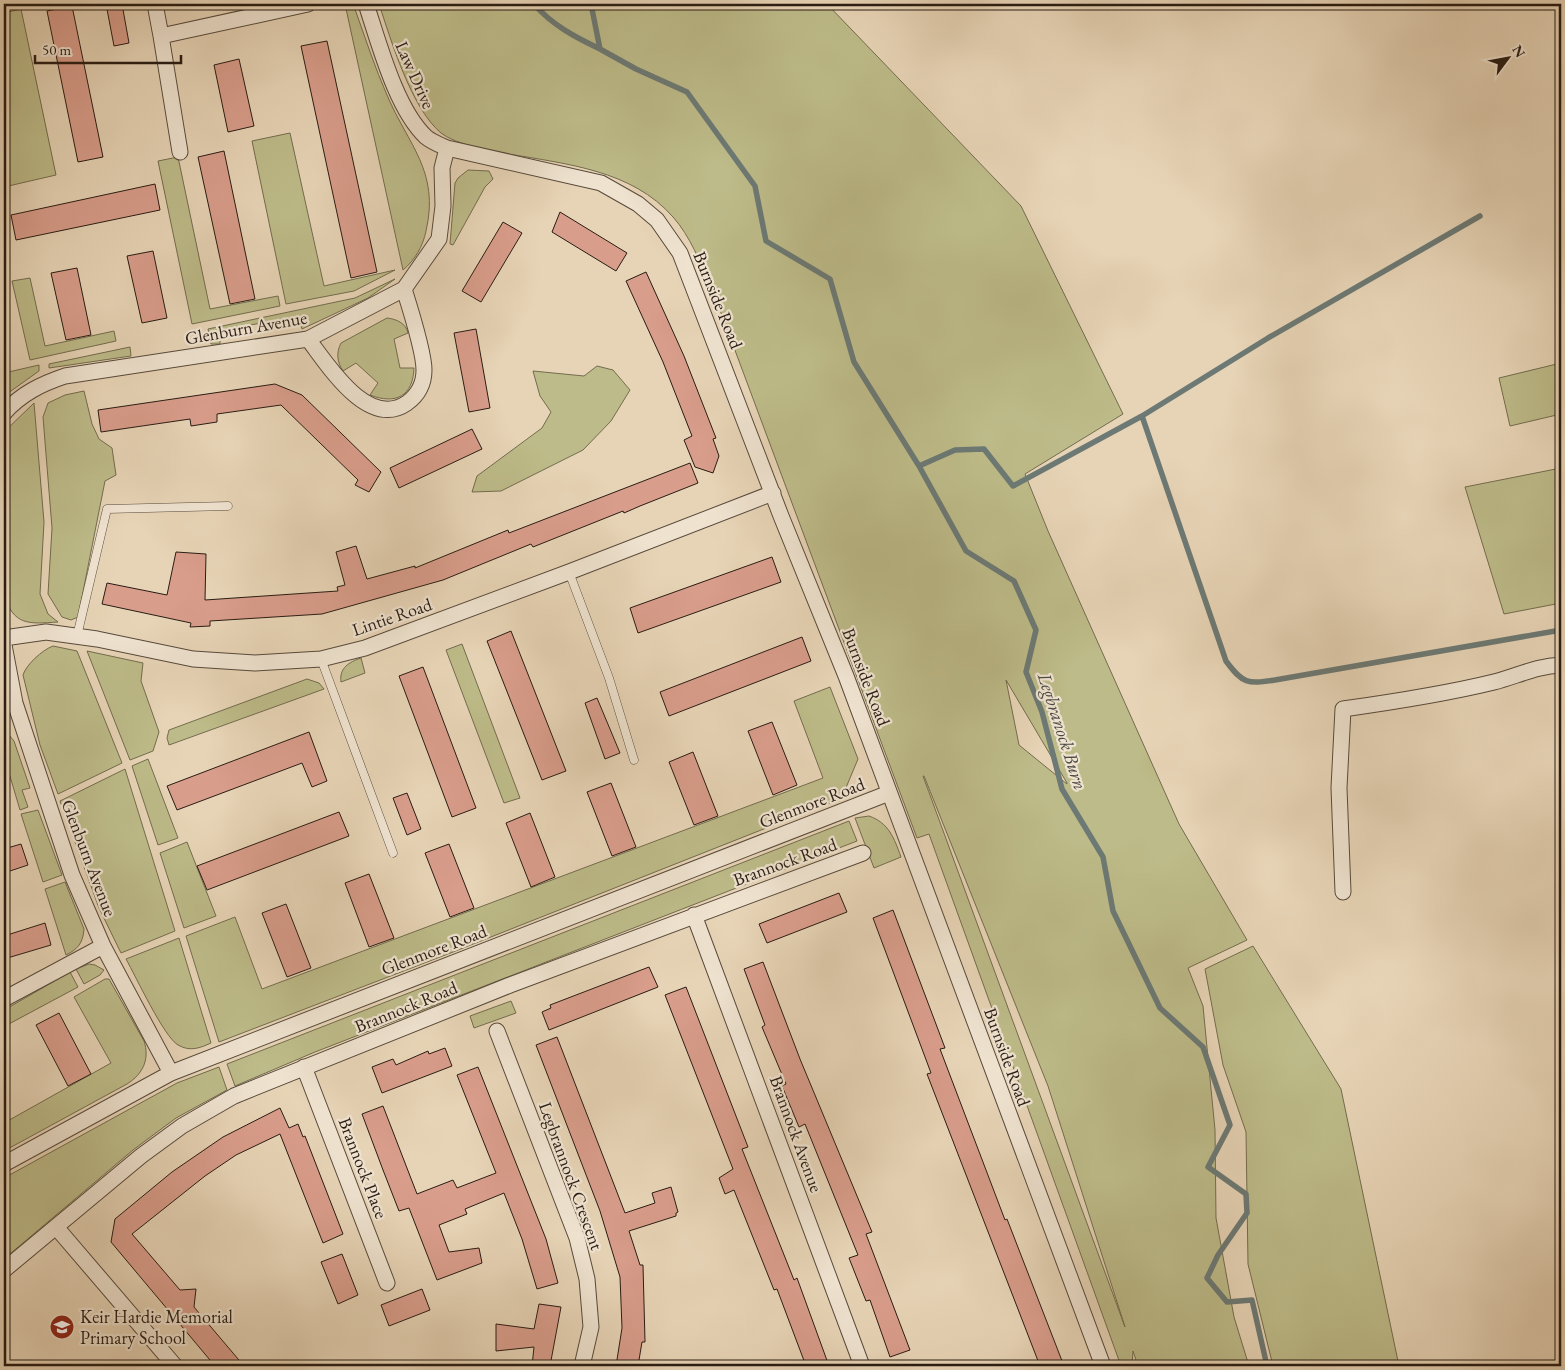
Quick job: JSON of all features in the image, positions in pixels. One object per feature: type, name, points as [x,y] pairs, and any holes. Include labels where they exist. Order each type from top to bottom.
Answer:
[{"type":"street","points":[[155,4],[180,152]]},
{"type":"street","points":[[161,36],[308,4]]},
{"type":"street","name":"Law Drive","points":[[366,4],[392,79],[414,120],[427,138],[446,148]]},
{"type":"street","name":"Glenburn Avenue","points":[[4,413],[13,403],[38,385],[65,376],[308,339],[404,289],[421,268],[439,239],[443,206],[442,168],[446,148]]},
{"type":"street","name":"Burnside Road","points":[[446,148],[601,183],[638,204],[657,220],[680,253],[846,676],[1103,1366]]},
{"type":"street","points":[[308,339],[336,376],[366,404],[379,409],[392,409],[405,404],[415,396],[423,384],[424,369],[404,289]]},
{"type":"street","name":"Lintie Road","points":[[4,638],[46,632],[77,636],[193,659],[255,663],[321,659],[365,648],[570,572],[773,493]]},
{"type":"street","name":"Glenburn Avenue","points":[[4,644],[10,705],[72,875],[102,946],[171,1073]]},
{"type":"street","points":[[1343,892],[1339,788],[1342,709],[1394,702],[1495,682],[1544,666],[1561,665]]},
{"type":"street","name":"Glenmore Road","points":[[4,1164],[171,1073],[888,793]]},
{"type":"street","name":"Brannock Road","points":[[4,1270],[141,1156],[182,1126],[234,1096],[694,915],[864,853]]},
{"type":"street","name":"Brannock Avenue","points":[[694,915],[862,1366]]},
{"type":"street","points":[[4,1000],[102,946]]},
{"type":"street","name":"Legbrannock Crescent","points":[[497,1031],[577,1238],[587,1279],[591,1327],[582,1366]]},
{"type":"street","name":"Brannock Place","points":[[304,1068],[387,1283]]},
{"type":"street","points":[[56,1227],[175,1366]]},
{"type":"lane","points":[[77,636],[107,509],[228,506]]},
{"type":"lane","points":[[570,572],[609,678],[634,760]]},
{"type":"lane","points":[[321,659],[393,853]]},
{"type":"shaded area","points":[[345,4],[354,7],[395,113],[420,159],[429,191],[429,210],[423,242],[411,262],[403,270]]},
{"type":"shaded area","points":[[379,4],[827,4],[1021,206],[1123,414],[1025,474],[1048,531],[1179,824],[1247,940],[1188,968],[1203,1006],[1215,1130],[1216,1218],[1234,1317],[1249,1366],[1138,1366],[1133,1351],[1132,1366],[1121,1366],[929,834],[917,838],[711,286],[685,232],[657,201],[618,179],[575,166],[474,146],[455,141],[441,133],[430,122],[411,91]],"holes":[[[1006,680],[1067,783],[1067,784],[1019,745]],[[923,776],[1048,1086],[1125,1327]]]},
{"type":"shaded area","points":[[21,9],[56,175],[4,187],[4,13]]},
{"type":"shaded area","points":[[290,133],[324,286],[395,270],[354,291],[286,304],[252,141]]},
{"type":"shaded area","points":[[178,157],[210,309],[278,296],[280,306],[192,324],[158,161]]},
{"type":"shaded area","points":[[468,170],[489,171],[493,179],[485,187],[453,245],[450,244],[455,183]]},
{"type":"shaded area","points":[[30,278],[45,346],[114,331],[116,341],[30,360],[12,281]]},
{"type":"shaded area","points":[[395,279],[368,298],[302,329],[298,317],[220,330],[220,344],[211,344],[208,329],[355,298]]},
{"type":"shaded area","points":[[387,318],[400,322],[408,333],[394,339],[400,368],[414,368],[413,378],[406,391],[401,396],[388,399],[370,395],[378,383],[356,363],[343,371],[338,357],[341,343]]},
{"type":"shaded area","points":[[130,347],[131,356],[49,368],[49,364]]},
{"type":"shaded area","points":[[1561,363],[1561,414],[1510,426],[1499,378]]},
{"type":"shaded area","points":[[39,365],[39,371],[4,396],[4,373]]},
{"type":"shaded area","points":[[597,366],[613,370],[630,390],[611,421],[583,450],[501,491],[472,492],[477,476],[542,428],[551,412],[540,396],[533,371],[584,376]]},
{"type":"shaded area","points":[[84,391],[92,424],[99,439],[112,448],[116,475],[105,481],[78,617],[71,620],[62,617],[48,594],[52,528],[43,417],[48,403],[65,395]]},
{"type":"shaded area","points":[[34,403],[44,522],[40,594],[48,614],[58,622],[39,623],[23,621],[12,612],[4,594],[4,432]]},
{"type":"shaded area","points":[[1561,468],[1561,603],[1504,614],[1465,487]]},
{"type":"shaded area","points":[[462,644],[520,798],[504,803],[446,650]]},
{"type":"shaded area","points":[[53,646],[77,651],[122,763],[58,794],[40,745],[23,675],[35,658]]},
{"type":"shaded area","points":[[87,651],[143,663],[141,681],[159,732],[153,751],[130,760]]},
{"type":"shaded area","points":[[361,658],[365,673],[341,682],[343,669],[353,661]]},
{"type":"shaded area","points":[[307,679],[319,683],[324,689],[169,745],[167,738],[169,730]]},
{"type":"shaded area","points":[[830,687],[858,759],[845,790],[840,792],[842,798],[453,952],[219,1042],[186,936],[235,917],[262,989],[823,778],[794,701]]},
{"type":"shaded area","points":[[4,729],[14,741],[30,788],[22,790],[28,807],[20,810],[4,756]]},
{"type":"shaded area","points":[[148,759],[178,838],[158,845],[132,766]]},
{"type":"shaded area","points":[[125,769],[175,931],[121,953],[99,908],[60,801]]},
{"type":"shaded area","points":[[38,810],[62,875],[43,882],[21,814]]},
{"type":"shaded area","points":[[869,816],[876,819],[890,832],[901,857],[874,868],[855,818]]},
{"type":"shaded area","points":[[849,821],[857,841],[315,1052],[235,1086],[227,1064]]},
{"type":"shaded area","points":[[187,842],[216,916],[184,928],[160,853]]},
{"type":"shaded area","points":[[65,882],[84,929],[79,945],[66,955],[45,889]]},
{"type":"shaded area","points":[[179,938],[211,1043],[195,1048],[178,1045],[165,1031],[126,959]]},
{"type":"shaded area","points":[[1253,946],[1341,1089],[1399,1366],[1273,1366],[1248,1264],[1246,1132],[1223,1065],[1205,969]]},
{"type":"shaded area","points":[[89,964],[104,970],[100,975],[84,984],[76,969]]},
{"type":"shaded area","points":[[70,972],[78,987],[7,1025],[4,1017],[6,1009]]},
{"type":"shaded area","points":[[105,979],[109,979],[144,1041],[146,1054],[144,1066],[137,1076],[127,1084],[4,1151],[4,1123],[111,1063],[74,997]]},
{"type":"shaded area","points":[[511,1001],[516,1013],[474,1028],[470,1016]]},
{"type":"shaded area","points":[[219,1067],[227,1090],[176,1118],[133,1150],[4,1259],[4,1178],[177,1083]]},
{"type":"building","points":[[106,4],[122,4],[129,43],[114,46]]},
{"type":"building","points":[[72,6],[103,157],[78,162],[47,11]]},
{"type":"building","points":[[327,41],[377,272],[351,278],[301,46]]},
{"type":"building","points":[[239,59],[254,126],[228,132],[214,65]]},
{"type":"building","points":[[224,151],[255,299],[230,304],[198,157]]},
{"type":"building","points":[[155,184],[160,210],[16,240],[11,215]]},
{"type":"building","points":[[560,212],[627,253],[616,271],[552,232]]},
{"type":"building","points":[[503,222],[522,233],[481,302],[462,291]]},
{"type":"building","points":[[153,251],[167,318],[142,323],[127,256]]},
{"type":"building","points":[[77,268],[91,335],[66,340],[51,273]]},
{"type":"building","points":[[646,272],[684,356],[716,438],[713,439],[719,456],[713,473],[695,467],[684,440],[692,436],[663,362],[626,281]]},
{"type":"building","points":[[476,329],[490,408],[469,412],[454,333]]},
{"type":"building","points":[[275,384],[302,395],[381,472],[369,492],[355,485],[358,480],[281,405],[217,414],[217,422],[191,426],[190,419],[101,432],[98,410]]},
{"type":"building","points":[[472,429],[482,449],[399,488],[390,468]]},
{"type":"building","points":[[690,463],[698,483],[533,547],[531,544],[443,580],[322,614],[210,621],[210,626],[190,627],[191,623],[102,604],[107,583],[167,595],[176,552],[206,554],[205,600],[338,591],[337,587],[345,585],[336,552],[356,546],[367,579],[415,566],[415,568],[508,530],[509,533]]},
{"type":"building","points":[[772,557],[781,582],[638,633],[630,608]]},
{"type":"building","points":[[511,631],[566,771],[542,780],[487,641]]},
{"type":"building","points":[[802,637],[811,661],[669,716],[660,692]]},
{"type":"building","points":[[423,667],[476,808],[452,817],[399,676]]},
{"type":"building","points":[[597,698],[620,753],[605,759],[585,703]]},
{"type":"building","points":[[772,722],[797,785],[773,795],[748,731]]},
{"type":"building","points":[[309,732],[327,781],[312,787],[302,763],[177,810],[167,786]]},
{"type":"building","points":[[693,752],[718,816],[694,825],[669,762]]},
{"type":"building","points":[[611,783],[636,847],[612,856],[587,792]]},
{"type":"building","points":[[407,793],[421,829],[407,835],[393,798]]},
{"type":"building","points":[[339,812],[349,836],[207,890],[197,866]]},
{"type":"building","points":[[530,813],[555,877],[531,887],[506,823]]},
{"type":"building","points":[[21,844],[28,865],[4,873],[4,849]]},
{"type":"building","points":[[449,844],[474,908],[450,917],[425,853]]},
{"type":"building","points":[[369,874],[394,938],[369,947],[345,883]]},
{"type":"building","points":[[839,893],[847,912],[767,943],[759,924]]},
{"type":"building","points":[[286,904],[311,968],[287,977],[262,913]]},
{"type":"building","points":[[893,910],[945,1048],[940,1049],[1005,1220],[1007,1219],[1064,1366],[1040,1366],[927,1074],[931,1073],[873,918]]},
{"type":"building","points":[[45,923],[51,945],[4,959],[4,936]]},
{"type":"building","points":[[763,962],[800,1059],[872,1232],[866,1234],[910,1350],[890,1357],[870,1300],[866,1301],[849,1258],[858,1255],[805,1124],[799,1127],[782,1086],[786,1084],[762,1027],[765,1025],[744,969]]},
{"type":"building","points":[[649,967],[658,987],[549,1030],[542,1012],[551,1008],[550,1005]]},
{"type":"building","points":[[686,987],[748,1147],[742,1149],[794,1280],[797,1278],[829,1366],[806,1366],[777,1289],[774,1290],[734,1190],[725,1194],[719,1178],[733,1169],[665,995]]},
{"type":"building","points":[[59,1013],[91,1074],[68,1086],[36,1025]]},
{"type":"building","points":[[557,1037],[625,1213],[655,1203],[652,1193],[671,1187],[678,1212],[676,1216],[629,1231],[640,1265],[643,1265],[645,1342],[642,1342],[638,1366],[616,1366],[622,1328],[620,1277],[600,1211],[536,1045]]},
{"type":"building","points":[[445,1048],[452,1066],[382,1093],[372,1067],[393,1059],[396,1065],[428,1051],[429,1054]]},
{"type":"building","points":[[478,1067],[546,1239],[558,1283],[537,1289],[522,1239],[504,1193],[465,1209],[467,1214],[439,1225],[449,1252],[479,1248],[482,1263],[437,1280],[409,1208],[399,1211],[362,1114],[383,1106],[417,1194],[453,1180],[457,1188],[496,1173],[457,1075]]},
{"type":"building","points":[[280,1108],[289,1128],[298,1124],[303,1137],[305,1136],[343,1234],[323,1243],[280,1134],[236,1155],[205,1176],[132,1234],[180,1290],[196,1289],[194,1307],[244,1366],[215,1366],[111,1242],[115,1219],[172,1172],[223,1137]]},
{"type":"building","points":[[342,1254],[358,1295],[338,1304],[321,1262]]},
{"type":"building","points":[[422,1289],[430,1310],[389,1326],[381,1305]]},
{"type":"building","points":[[539,1304],[561,1307],[550,1366],[532,1366],[534,1347],[496,1351],[496,1324],[534,1329]]},
{"type":"waterway","name":"Legbranock Burn","points":[[534,4],[556,24],[600,49]]},
{"type":"waterway","name":"Legbranock Burn","points":[[591,4],[600,49],[636,69],[687,92],[755,186],[766,241],[830,279],[854,362],[919,466],[966,551],[1014,581],[1036,630],[1026,672],[1042,712],[1062,789],[1103,857],[1113,911],[1160,1008],[1203,1047],[1230,1125],[1208,1167],[1246,1194],[1247,1213],[1218,1255],[1207,1278],[1227,1302],[1252,1300],[1267,1366]]},
{"type":"waterway","points":[[919,466],[955,450],[984,449],[1013,486],[1142,416],[1268,338],[1480,216]]},
{"type":"waterway","points":[[1142,416],[1226,661],[1246,681],[1275,680],[1561,630]]},
{"type":"place","name":"Keir Hardie Memorial Primary School","points":[[62,1327]]}]
